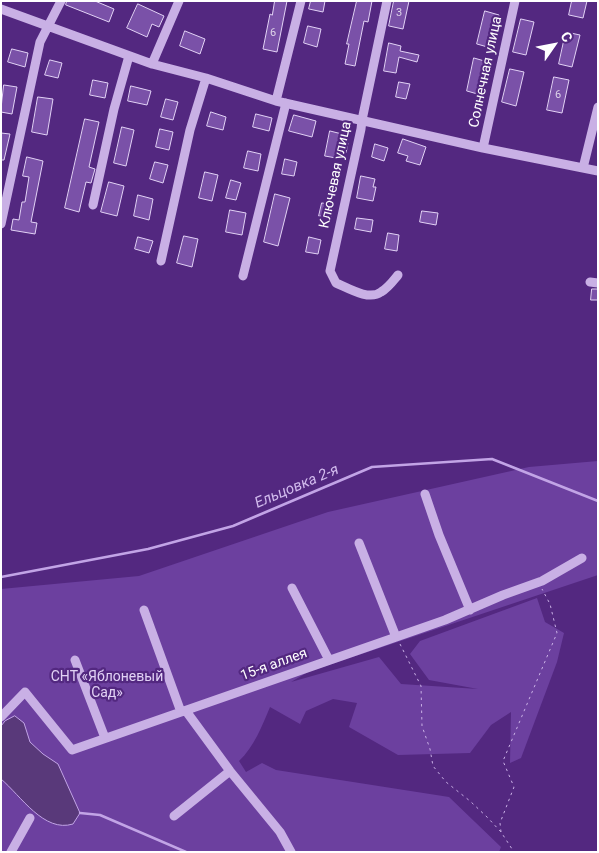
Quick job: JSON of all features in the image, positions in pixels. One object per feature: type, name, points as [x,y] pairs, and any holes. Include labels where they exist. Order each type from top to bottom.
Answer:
[{"type":"street","points":[[1,224],[40,42],[61,1]]},
{"type":"street","points":[[152,64],[180,1]]},
{"type":"street","points":[[276,101],[301,1]]},
{"type":"street","name":"Ключевая улица","points":[[386,1],[361,130],[330,271],[336,283],[359,293],[377,295],[383,292],[398,275]]},
{"type":"street","name":"Солнечная улица","points":[[483,148],[515,1]]},
{"type":"street","points":[[1,9],[152,64],[206,78],[276,101],[483,148],[598,170]]},
{"type":"street","points":[[93,205],[114,110],[129,56]]},
{"type":"street","points":[[161,261],[190,130],[206,78]]},
{"type":"street","points":[[243,276],[286,103]]},
{"type":"street","points":[[583,168],[598,107]]},
{"type":"street","points":[[425,494],[439,535],[470,610]]},
{"type":"street","points":[[359,543],[396,637]]},
{"type":"street","name":"15-я аллея","points":[[1,718],[25,692],[72,750],[445,620],[538,582],[582,558]]},
{"type":"street","points":[[292,588],[329,660]]},
{"type":"street","points":[[144,610],[184,711],[280,832],[291,852]]},
{"type":"street","points":[[75,660],[105,738]]},
{"type":"street","points":[[174,816],[230,771]]},
{"type":"street","points":[[11,852],[30,818]]},
{"type":"path","points":[[501,832],[500,822],[514,787],[503,760],[557,633],[550,604],[538,582]]},
{"type":"path","points":[[396,637],[421,686],[422,726],[430,749],[433,766],[446,782],[470,801],[501,832],[514,852]]},
{"type":"green space","name":"СНТ «Яблоневый Сад»","points":[[598,461],[598,575],[308,672],[291,682],[379,657],[401,684],[478,689],[429,680],[410,654],[420,641],[537,598],[545,622],[564,633],[557,662],[521,758],[510,763],[511,712],[491,725],[470,753],[398,755],[349,727],[357,703],[333,699],[306,711],[300,724],[270,707],[253,743],[239,761],[246,772],[262,763],[276,770],[449,797],[501,847],[499,852],[1,852],[1,589],[139,576],[328,512],[529,467]]},
{"type":"shaded area","points":[[15,716],[24,723],[30,742],[58,764],[80,813],[73,824],[62,825],[52,823],[43,818],[1,779],[1,726],[5,721]]},
{"type":"building","points":[[67,1],[95,1],[114,9],[109,22],[66,5]]},
{"type":"building","points":[[275,1],[287,1],[277,52],[263,49],[270,14],[272,15]]},
{"type":"building","points":[[311,1],[325,1],[323,12],[309,9]]},
{"type":"building","points":[[357,1],[372,1],[368,22],[364,21],[355,66],[345,64],[349,44],[347,44]]},
{"type":"building","points":[[394,1],[409,1],[403,29],[389,26]]},
{"type":"building","points":[[572,1],[587,1],[583,18],[569,15]]},
{"type":"building","points":[[138,4],[164,16],[159,27],[152,24],[147,37],[127,28]]},
{"type":"building","points":[[485,11],[499,15],[491,48],[477,44]]},
{"type":"building","points":[[521,19],[534,22],[526,55],[513,52]]},
{"type":"building","points":[[308,26],[321,29],[317,47],[304,43]]},
{"type":"building","points":[[185,31],[205,39],[200,54],[180,46]]},
{"type":"building","points":[[566,32],[580,35],[572,67],[559,64]]},
{"type":"building","points":[[389,43],[401,46],[400,51],[419,55],[417,62],[399,57],[396,73],[384,71]]},
{"type":"building","points":[[12,49],[28,53],[25,67],[8,62]]},
{"type":"building","points":[[474,58],[488,62],[481,95],[467,91]]},
{"type":"building","points":[[50,60],[62,63],[58,78],[45,75]]},
{"type":"building","points":[[510,69],[524,72],[516,106],[502,102]]},
{"type":"building","points":[[554,77],[569,80],[562,113],[547,110]]},
{"type":"building","points":[[93,80],[108,83],[105,98],[90,95]]},
{"type":"building","points":[[399,82],[410,84],[406,99],[396,97]]},
{"type":"building","points":[[4,85],[17,87],[12,114],[1,112]]},
{"type":"building","points":[[131,86],[151,91],[147,105],[128,101]]},
{"type":"building","points":[[38,97],[53,99],[47,135],[32,132]]},
{"type":"building","points":[[166,99],[178,102],[173,120],[161,117]]},
{"type":"building","points":[[211,112],[226,117],[223,130],[207,126]]},
{"type":"building","points":[[256,114],[272,118],[269,131],[253,127]]},
{"type":"building","points":[[294,115],[316,121],[312,137],[289,131]]},
{"type":"building","points":[[85,119],[99,122],[89,167],[95,169],[91,183],[86,182],[79,212],[65,208]]},
{"type":"building","points":[[122,127],[134,130],[126,166],[114,163]]},
{"type":"building","points":[[160,129],[173,132],[169,150],[156,147]]},
{"type":"building","points":[[330,131],[342,134],[340,142],[348,143],[346,153],[338,151],[336,158],[325,156]]},
{"type":"building","points":[[1,133],[10,134],[4,160],[1,160]]},
{"type":"building","points":[[403,139],[426,147],[420,165],[406,161],[408,156],[398,153]]},
{"type":"building","points":[[375,144],[388,148],[384,161],[372,157]]},
{"type":"building","points":[[248,151],[261,154],[258,171],[244,168]]},
{"type":"building","points":[[27,157],[43,161],[31,222],[37,223],[35,234],[11,230],[13,219],[19,220],[22,202],[25,202],[29,177],[23,176]]},
{"type":"building","points":[[285,159],[297,162],[294,176],[282,174]]},
{"type":"building","points":[[155,162],[168,165],[163,183],[150,179]]},
{"type":"building","points":[[205,172],[218,175],[212,201],[199,198]]},
{"type":"building","points":[[361,176],[375,179],[373,187],[376,187],[373,201],[357,198]]},
{"type":"building","points":[[231,180],[241,183],[236,200],[226,198]]},
{"type":"building","points":[[109,182],[124,186],[117,216],[101,212]]},
{"type":"building","points":[[275,194],[290,198],[278,246],[264,242]]},
{"type":"building","points":[[138,195],[153,199],[149,220],[134,216]]},
{"type":"building","points":[[322,203],[334,205],[331,218],[319,216]]},
{"type":"building","points":[[230,210],[246,213],[242,235],[226,232]]},
{"type":"building","points":[[422,211],[438,213],[436,225],[420,222]]},
{"type":"building","points":[[357,218],[373,220],[371,232],[355,229]]},
{"type":"building","points":[[388,233],[399,235],[397,251],[385,249]]},
{"type":"building","points":[[184,236],[198,239],[192,267],[177,263]]},
{"type":"building","points":[[138,237],[153,241],[149,253],[135,249]]},
{"type":"building","points":[[309,237],[321,240],[318,254],[306,252]]},
{"type":"building","points":[[592,289],[598,289],[598,300],[591,300]]},
{"type":"waterway","name":"Ельцовка 2-я","points":[[1,577],[148,549],[233,526],[372,467],[492,459],[598,501]]},
{"type":"waterway","points":[[80,813],[100,815],[186,852]]}]
